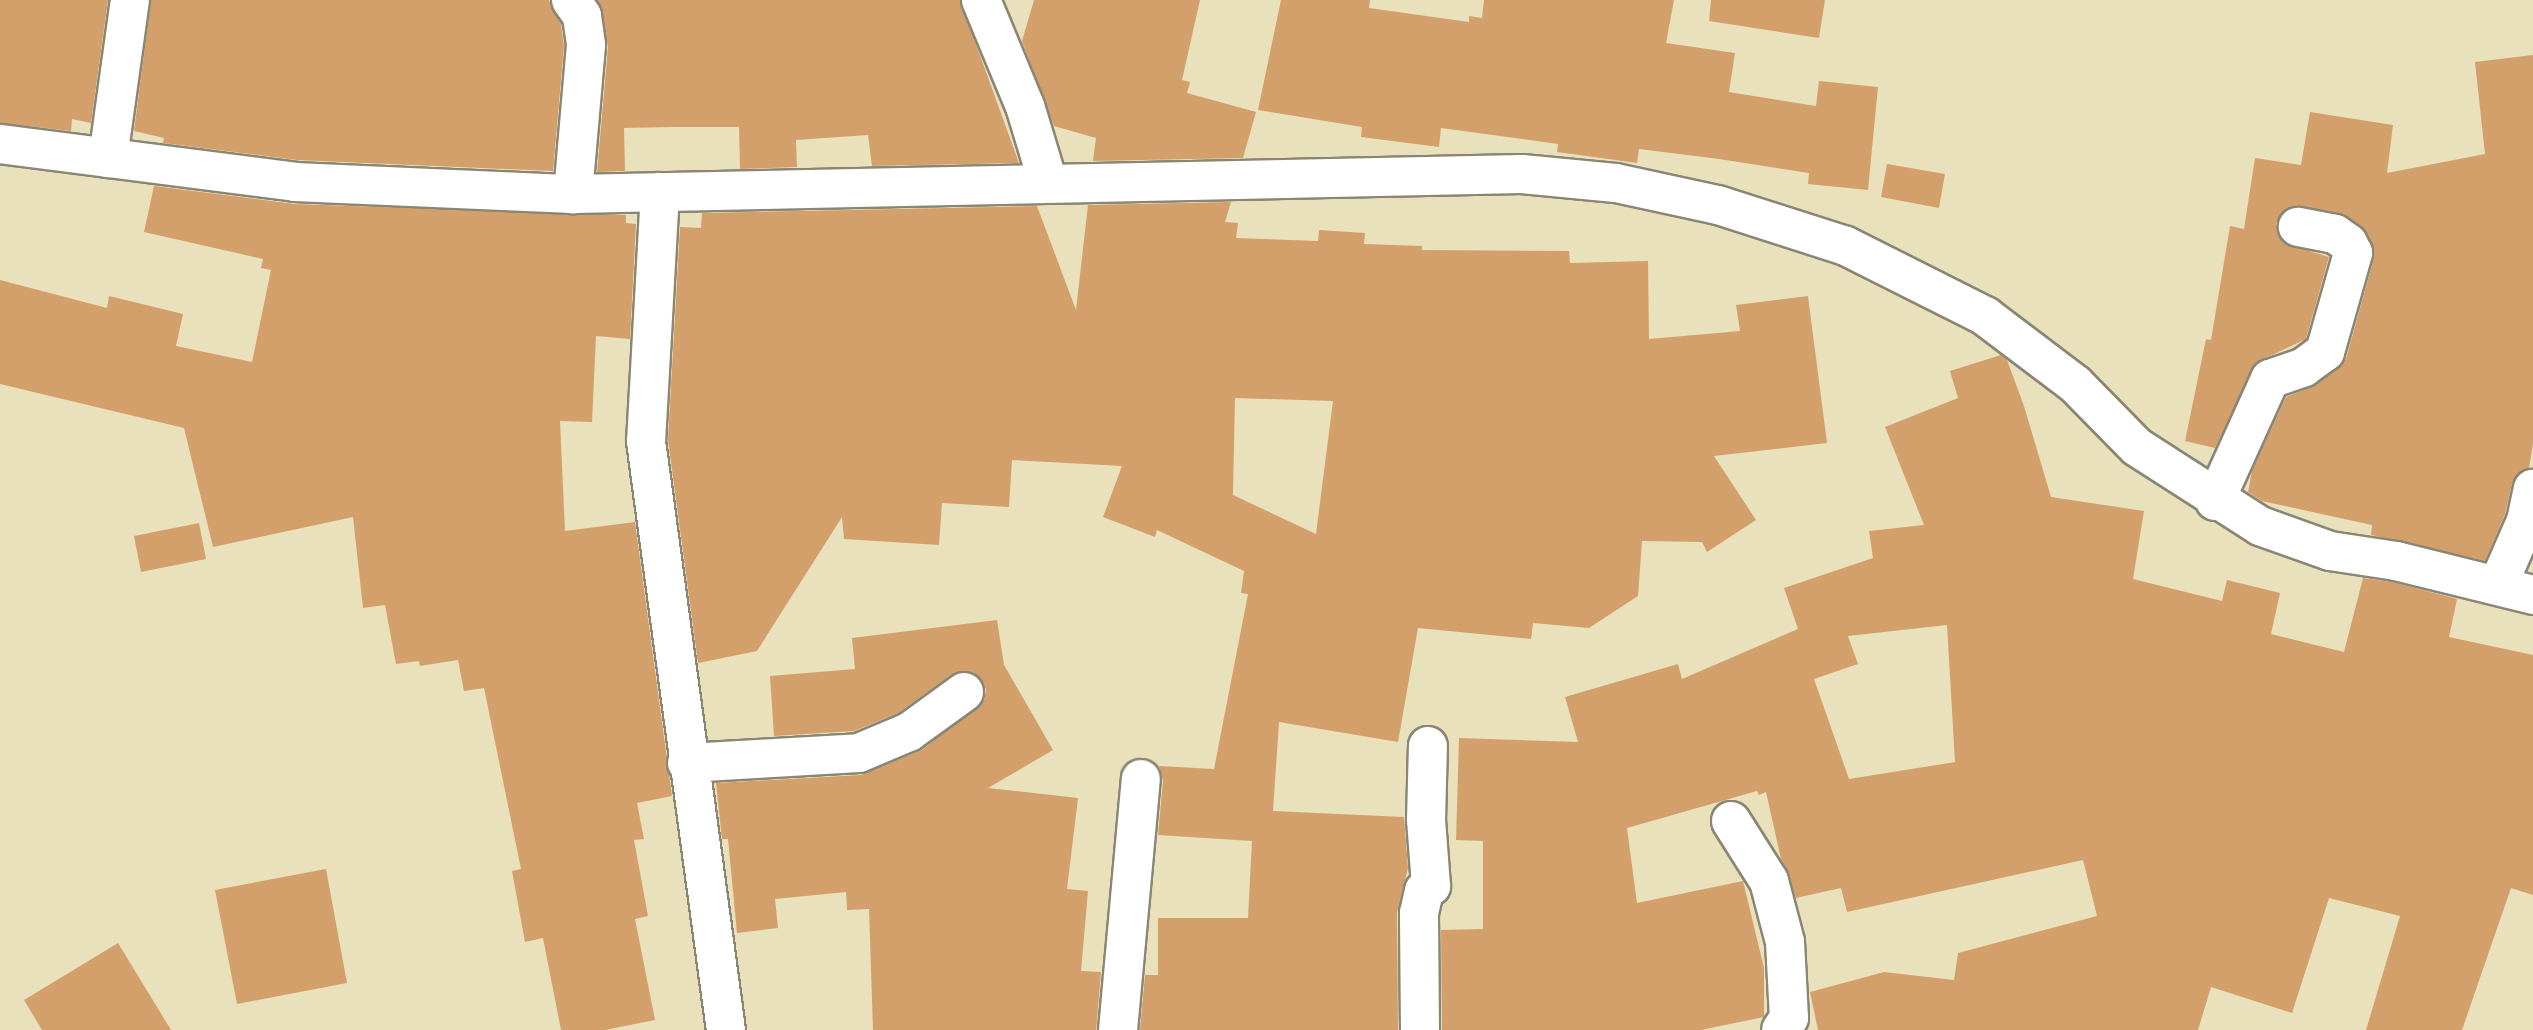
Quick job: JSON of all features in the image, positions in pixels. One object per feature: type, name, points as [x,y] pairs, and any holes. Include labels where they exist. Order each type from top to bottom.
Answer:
[{"type":"street","points":[[108,158],[130,0]]},
{"type":"street","points":[[571,0],[582,16],[586,45],[573,194]]},
{"type":"street","points":[[981,0],[1025,106],[1048,182]]},
{"type":"street","points":[[0,144],[295,182],[573,194],[912,189],[1048,182],[1250,183],[1522,173],[1616,183],[1718,205],[1846,246],[1985,316],[2075,384],[2137,447],[2260,526],[2330,551],[2515,590],[2533,489]]},
{"type":"street","points":[[660,192],[646,441],[687,763],[726,1030]]},
{"type":"street","points":[[2216,500],[2270,379],[2304,367],[2325,352],[2353,253],[2348,243],[2335,234],[2298,227]]},
{"type":"street","points":[[687,763],[859,752],[909,732],[964,692]]},
{"type":"street","points":[[1420,1030],[1419,913],[1424,891],[1431,886],[1426,820],[1428,746]]},
{"type":"street","points":[[1118,1030],[1141,779]]},
{"type":"street","points":[[1731,821],[1769,881],[1785,942],[1789,1018],[1781,1030]]},
{"type":"building","points":[[0,0],[108,0],[91,123],[72,119],[71,131],[0,123]]},
{"type":"building","points":[[151,0],[549,0],[561,24],[564,46],[553,171],[297,160],[163,143],[164,138],[134,131]]},
{"type":"building","points":[[598,0],[960,0],[1019,163],[872,166],[868,135],[796,140],[797,167],[740,169],[739,127],[624,128],[625,171],[597,172],[608,47]]},
{"type":"building","points":[[1034,0],[1200,0],[1182,80],[1190,82],[1187,93],[1256,112],[1243,158],[1093,161],[1096,138],[1054,126],[1022,41]]},
{"type":"building","points":[[1281,0],[1370,0],[1369,8],[1469,22],[1469,16],[1482,18],[1484,0],[1674,0],[1666,43],[1735,53],[1729,92],[1816,106],[1819,81],[1878,87],[1868,190],[1808,184],[1809,173],[1719,159],[1639,149],[1637,163],[1557,152],[1558,144],[1441,128],[1439,147],[1361,137],[1362,127],[1258,110]]},
{"type":"building","points":[[1711,0],[1825,0],[1819,38],[1709,21]]},
{"type":"building","points":[[2533,55],[2533,443],[2529,468],[2512,484],[2505,514],[2485,561],[2371,535],[2372,525],[2262,501],[2248,492],[2252,471],[2286,397],[2317,385],[2346,359],[2374,258],[2367,233],[2347,216],[2302,206],[2282,212],[2276,224],[2283,243],[2329,257],[2306,339],[2255,363],[2215,448],[2185,441],[2206,339],[2211,340],[2230,226],[2244,229],[2255,158],[2301,165],[2310,112],[2393,125],[2387,173],[2485,154],[2475,62]]},
{"type":"building","points":[[1887,164],[1945,174],[1939,208],[1881,197]]},
{"type":"building","points":[[154,186],[294,204],[626,215],[626,223],[636,224],[630,339],[596,336],[592,422],[560,421],[565,531],[635,522],[672,796],[637,803],[644,839],[634,840],[648,916],[635,919],[655,1020],[605,1030],[561,1030],[543,938],[525,942],[512,871],[521,869],[484,688],[464,691],[458,660],[420,666],[419,661],[396,664],[385,605],[363,608],[353,517],[213,547],[184,428],[0,384],[0,280],[107,308],[109,296],[183,314],[176,346],[252,362],[271,270],[261,268],[263,259],[144,232]]},
{"type":"building","points":[[1231,202],[1225,222],[1238,223],[1236,238],[1318,241],[1319,230],[1365,233],[1364,244],[1422,246],[1422,250],[1569,251],[1570,263],[1648,261],[1649,339],[1740,331],[1736,305],[1808,296],[1827,443],[1714,456],[1756,520],[1707,552],[1702,542],[1642,541],[1638,596],[1589,628],[1533,623],[1531,639],[1418,628],[1398,742],[1279,722],[1273,811],[1404,817],[1408,868],[1397,913],[1398,1030],[1140,1030],[1145,975],[1158,975],[1158,918],[1248,918],[1252,841],[1158,835],[1163,781],[1159,766],[1214,769],[1248,594],[1241,593],[1244,571],[1157,530],[1155,537],[1103,517],[1122,466],[1012,460],[1009,507],[942,503],[939,545],[844,539],[842,517],[757,651],[698,663],[668,440],[680,227],[701,228],[702,213],[1037,206],[1076,310],[1088,205]],"holes":[[[1235,398],[1333,401],[1316,534],[1233,495]]]},
{"type":"building","points":[[2001,355],[2007,360],[2024,406],[2051,497],[2144,511],[2133,579],[2222,601],[2227,580],[2280,593],[2271,634],[2344,652],[2363,578],[2392,582],[2457,599],[2449,637],[2533,655],[2533,895],[2511,888],[2462,1030],[2366,1030],[2400,916],[2329,898],[2292,1013],[2211,987],[2198,1030],[1818,1030],[1810,992],[1884,972],[1954,980],[1958,953],[2097,916],[2083,860],[1847,912],[1841,888],[1796,898],[1781,859],[1766,792],[1759,795],[1757,791],[1627,828],[1637,903],[1743,881],[1764,968],[1764,1017],[1701,1030],[1442,1030],[1441,930],[1483,929],[1483,841],[1456,840],[1459,738],[1578,742],[1565,697],[1678,664],[1682,679],[1798,629],[1784,588],[1873,558],[1869,531],[1924,525],[1885,427],[1958,398],[1950,371]],"holes":[[[1947,625],[1955,762],[1849,779],[1814,679],[1858,664],[1848,636]]]},
{"type":"building","points":[[199,523],[206,559],[141,572],[134,536]]},
{"type":"building","points":[[997,620],[1004,665],[1053,750],[988,788],[1078,798],[1067,889],[1088,891],[1081,971],[1101,972],[1096,1030],[873,1030],[869,909],[847,910],[846,892],[775,899],[778,928],[737,933],[728,839],[722,839],[716,783],[861,775],[922,750],[984,701],[986,689],[973,672],[952,674],[898,713],[854,731],[774,736],[770,676],[855,669],[852,638]]},
{"type":"building","points":[[326,869],[347,983],[237,1004],[215,890]]},
{"type":"building","points":[[118,943],[171,1030],[42,1030],[24,1000]]}]
